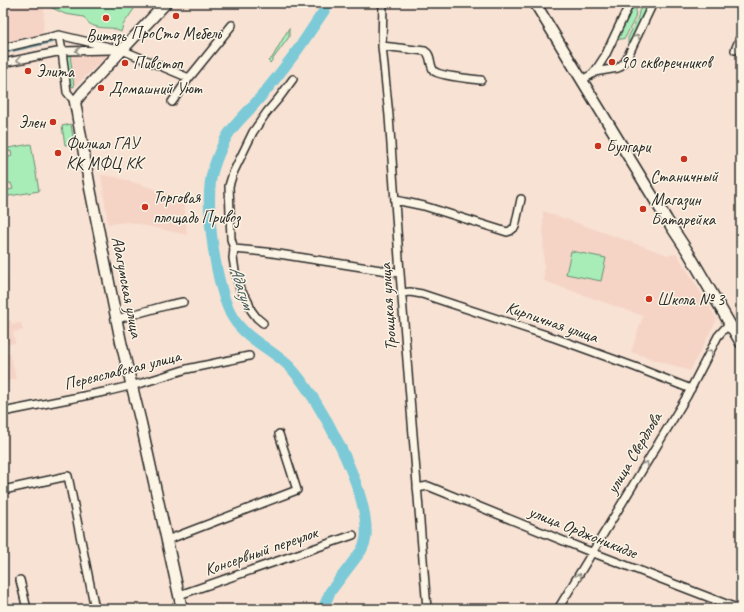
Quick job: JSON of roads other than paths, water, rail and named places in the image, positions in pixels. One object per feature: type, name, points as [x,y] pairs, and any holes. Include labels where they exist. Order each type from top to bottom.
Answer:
[{"type":"main road","points":[[75,102],[166,3]]},
{"type":"main road","points":[[536,3],[692,259],[738,329],[741,343]]},
{"type":"main road","name":"Адагумская улица","points":[[75,102],[90,188],[131,386],[141,423],[182,609]]},
{"type":"street","name":"Троицкая улица","points":[[383,3],[382,46],[389,116],[401,293],[427,609]]},
{"type":"street","points":[[594,73],[605,56],[630,3]]},
{"type":"street","points":[[582,80],[594,73],[618,68],[625,62],[653,3]]},
{"type":"street","points":[[172,102],[189,78],[232,25]]},
{"type":"street","points":[[59,35],[67,92],[75,102]]},
{"type":"street","points":[[3,48],[59,35],[122,50],[189,78]]},
{"type":"street","points":[[735,50],[741,36]]},
{"type":"street","points":[[382,46],[425,51],[429,54],[433,70],[437,73],[481,80]]},
{"type":"street","points":[[3,63],[62,51],[122,50]]},
{"type":"street","points":[[263,323],[254,314],[240,289],[233,258],[234,249],[231,239],[229,193],[230,180],[253,132],[293,79]]},
{"type":"street","points":[[395,200],[424,206],[510,232],[515,227],[521,199]]},
{"type":"street","points":[[234,249],[266,252],[400,273]]},
{"type":"street","name":"Кирпичная улица","points":[[401,293],[410,292],[422,294],[555,338],[635,367],[691,390]]},
{"type":"street","points":[[117,319],[183,302]]},
{"type":"street","name":"улица Свердлова","points":[[558,609],[691,390],[722,331],[726,327],[738,329]]},
{"type":"street","name":"Переяславская улица","points":[[3,412],[131,386],[187,370],[249,356]]},
{"type":"street","points":[[167,540],[297,490],[279,434]]},
{"type":"street","points":[[8,489],[68,476],[95,609]]},
{"type":"street","name":"улица Орджоникидзе","points":[[417,488],[428,486],[739,609]]},
{"type":"street","name":"Консервный переулок","points":[[179,595],[353,535]]},
{"type":"street","points":[[20,580],[27,609]]},
{"type":"waterway","name":"Адагум","points":[[323,609],[330,592],[361,551],[365,542],[365,517],[360,495],[351,471],[328,423],[302,382],[290,367],[245,332],[233,318],[221,288],[213,246],[210,223],[210,184],[213,170],[228,134],[294,54],[324,11],[327,3]]},
{"type":"waterway","points":[[3,53],[52,42]]},
{"type":"place","name":"ПроСто Мебель","points":[[176,16]]},
{"type":"place","name":"Витязь","points":[[106,18]]},
{"type":"place","name":"90 скворечников","points":[[612,62]]},
{"type":"place","name":"Пивстоп","points":[[125,63]]},
{"type":"place","name":"Элита","points":[[28,71]]},
{"type":"place","name":"Домашний Уют","points":[[101,88]]},
{"type":"place","name":"Элен","points":[[53,122]]},
{"type":"place","name":"Булгари","points":[[598,146]]},
{"type":"place","name":"Филиал ГАУ КК МФЦ КК","points":[[58,153]]},
{"type":"place","name":"Станичный","points":[[684,159]]},
{"type":"place","name":"Торговая площадь Привоз","points":[[145,207]]},
{"type":"place","name":"Магазин Батарейка","points":[[643,209]]},
{"type":"place","name":"Школа № 3","points":[[649,299]]}]
